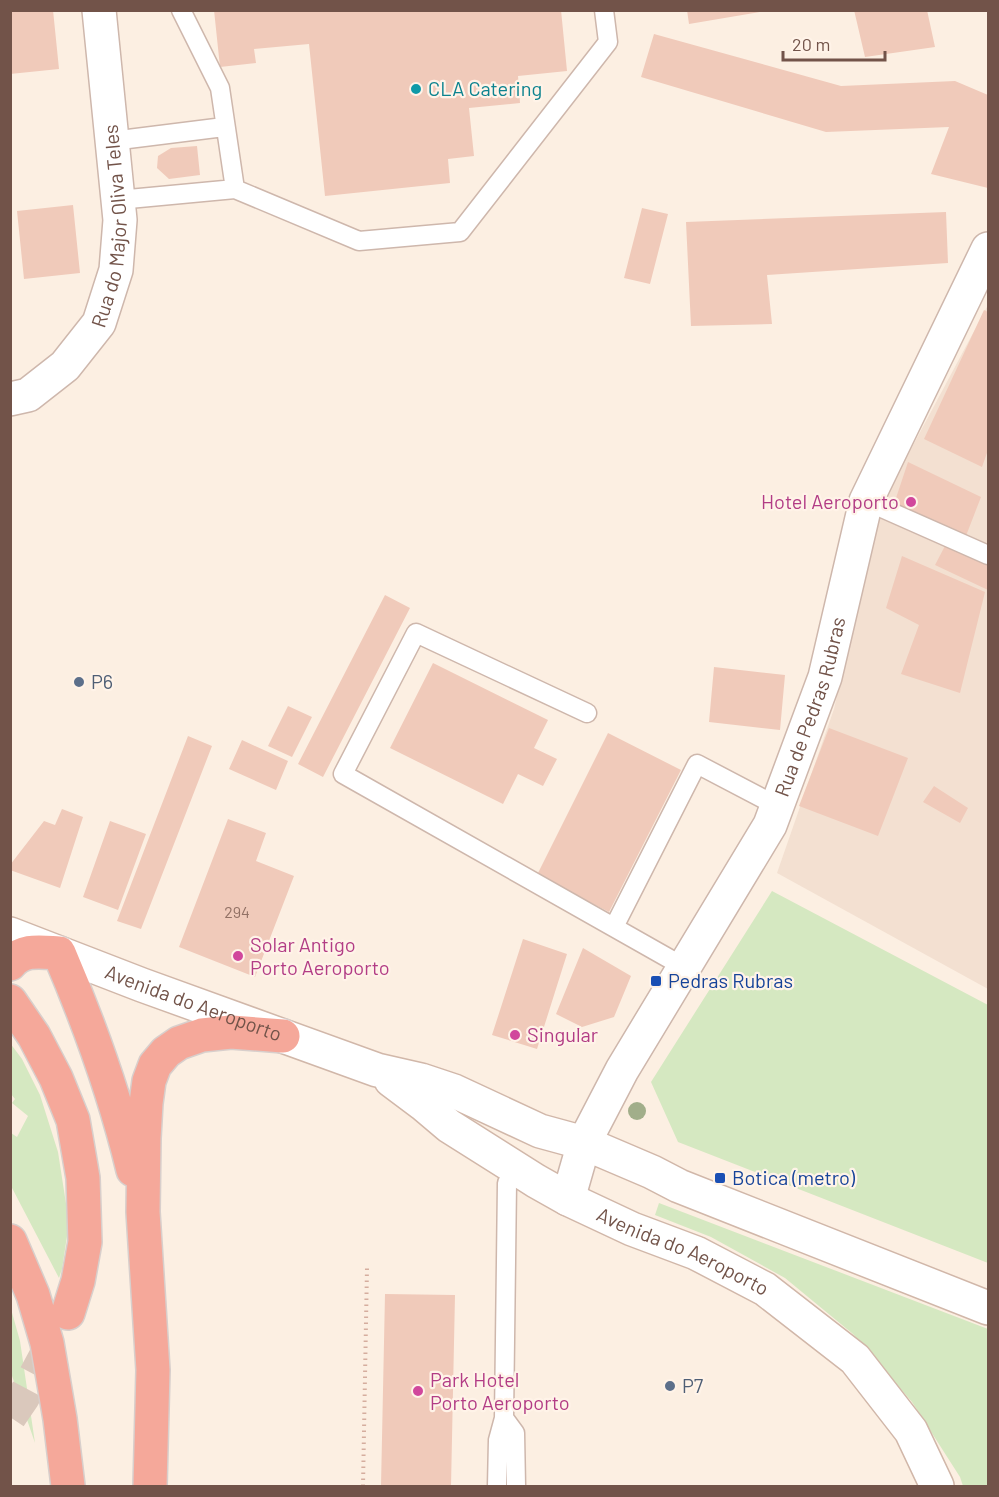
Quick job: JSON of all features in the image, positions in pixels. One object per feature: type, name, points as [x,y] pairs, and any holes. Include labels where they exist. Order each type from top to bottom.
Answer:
[{"type":"highway","points":[[10,964],[28,952],[59,953],[79,999],[108,1080],[127,1144],[143,1212]]},
{"type":"highway","points":[[10,1001],[34,1036],[56,1078],[73,1120],[83,1178],[85,1242],[78,1281],[68,1313]]},
{"type":"highway","points":[[150,1486],[153,1370],[143,1212],[144,1138],[149,1080],[155,1065],[166,1052],[179,1043],[202,1035],[231,1032],[283,1036]]},
{"type":"highway","points":[[10,1241],[33,1295],[47,1343],[60,1419],[68,1486]]},
{"type":"main road","name":"Rua do Major Oliva Teles","points":[[10,399],[28,395],[65,366],[99,322],[116,270],[120,220],[99,10]]},
{"type":"main road","name":"Rua de Pedras Rubras","points":[[568,1199],[584,1143],[622,1070],[770,825],[825,677],[866,501],[988,249]]},
{"type":"main road","name":"Avenida do Aeroporto","points":[[10,934],[142,985],[377,1070],[421,1080],[454,1091],[540,1131],[584,1143],[679,1186],[988,1308]]},
{"type":"main road","name":"Avenida do Aeroporto","points":[[377,1070],[450,1126],[536,1181],[568,1199],[632,1228],[696,1253],[765,1289],[855,1359],[911,1431],[937,1486]]},
{"type":"lane","points":[[181,10],[220,88],[235,189]]},
{"type":"lane","points":[[118,200],[235,189],[359,241],[459,232],[608,42],[604,10]]},
{"type":"lane","points":[[112,141],[224,126]]},
{"type":"lane","points":[[866,501],[988,555]]},
{"type":"lane","points":[[587,713],[416,633],[344,774],[684,967]]},
{"type":"lane","points":[[614,927],[697,764],[777,806]]},
{"type":"lane","points":[[497,1486],[498,1440],[504,1418],[507,1183]]},
{"type":"lane","points":[[504,1418],[515,1433],[516,1486]]},
{"type":"path","points":[[363,1486],[367,1268]]},
{"type":"shaded area","points":[[988,305],[988,989],[777,873],[834,709],[878,511]]},
{"type":"green space","points":[[772,891],[988,1005],[988,1263],[678,1142],[651,1082]]},
{"type":"green space","points":[[10,1043],[22,1059],[40,1095],[58,1152],[69,1223],[59,1278],[11,1186],[11,1133],[17,1137],[28,1116],[12,1103],[15,1099],[11,1094]]},
{"type":"green space","points":[[659,1203],[988,1329],[988,1486],[963,1486],[960,1477],[912,1402],[853,1334],[785,1278],[711,1237],[655,1215]]},
{"type":"green space","points":[[11,1309],[20,1341],[35,1443],[11,1373]]},
{"type":"building","points":[[10,10],[53,10],[59,69],[10,74]]},
{"type":"building","name":"CLA Catering","points":[[214,10],[561,10],[567,71],[518,76],[520,103],[469,108],[474,156],[448,159],[450,183],[325,196],[309,44],[254,49],[256,63],[220,67]]},
{"type":"building","points":[[687,10],[760,10],[760,12],[689,24]]},
{"type":"building","points":[[854,10],[927,10],[935,47],[865,57]]},
{"type":"building","points":[[654,34],[841,86],[955,81],[988,95],[988,188],[931,174],[949,127],[826,132],[641,77]]},
{"type":"building","points":[[197,146],[200,175],[169,179],[157,168],[158,156],[171,148]]},
{"type":"building","points":[[73,205],[80,273],[24,279],[17,211]]},
{"type":"building","points":[[642,208],[668,214],[650,284],[624,278]]},
{"type":"building","points":[[946,212],[948,263],[767,275],[772,324],[691,326],[686,222]]},
{"type":"building","points":[[984,310],[988,312],[988,450],[982,467],[924,439]]},
{"type":"building","points":[[908,462],[981,497],[964,541],[893,507]]},
{"type":"building","points":[[946,544],[988,565],[988,590],[935,565]]},
{"type":"building","points":[[902,556],[985,592],[960,693],[901,674],[919,625],[886,608]]},
{"type":"building","points":[[385,595],[410,608],[323,777],[298,764]]},
{"type":"building","points":[[433,663],[548,720],[534,748],[557,759],[543,786],[518,774],[503,804],[390,748]]},
{"type":"building","points":[[714,667],[785,675],[780,730],[709,722]]},
{"type":"building","points":[[288,706],[312,717],[292,757],[268,746]]},
{"type":"building","points":[[829,728],[908,758],[878,836],[799,806]]},
{"type":"building","points":[[608,733],[681,770],[609,912],[537,875]]},
{"type":"building","points":[[188,736],[212,746],[141,929],[117,921]]},
{"type":"building","points":[[242,740],[288,761],[276,790],[229,769]]},
{"type":"building","points":[[934,786],[968,808],[960,823],[923,802]]},
{"type":"building","points":[[62,809],[83,817],[60,888],[10,870],[10,865],[44,821],[55,825]]},
{"type":"building","points":[[228,819],[266,833],[256,861],[294,876],[255,977],[179,947]]},
{"type":"building","points":[[110,821],[146,834],[118,910],[83,897]]},
{"type":"building","points":[[523,939],[567,954],[537,1049],[492,1035]]},
{"type":"building","points":[[583,948],[631,976],[614,1017],[582,1027],[556,1014]]},
{"type":"building","name":"Park Hotel Porto Aeroporto","points":[[385,1294],[455,1295],[451,1486],[381,1486]]},
{"type":"tunnel","points":[[10,1417],[23,1398],[56,1336]]},
{"type":"place","name":"CLA Catering","points":[[416,89]]},
{"type":"place","name":"Hotel Aeroporto","points":[[911,502]]},
{"type":"place","name":"P6","points":[[79,682]]},
{"type":"place","name":"Solar Antigo Porto Aeroporto","points":[[238,956]]},
{"type":"place","name":"Pedras Rubras","points":[[656,981]]},
{"type":"place","name":"Singular","points":[[515,1035]]},
{"type":"place","name":"Botica (metro)","points":[[720,1178]]},
{"type":"place","name":"P7","points":[[670,1386]]},
{"type":"place","name":"Park Hotel Porto Aeroporto","points":[[418,1391]]}]
